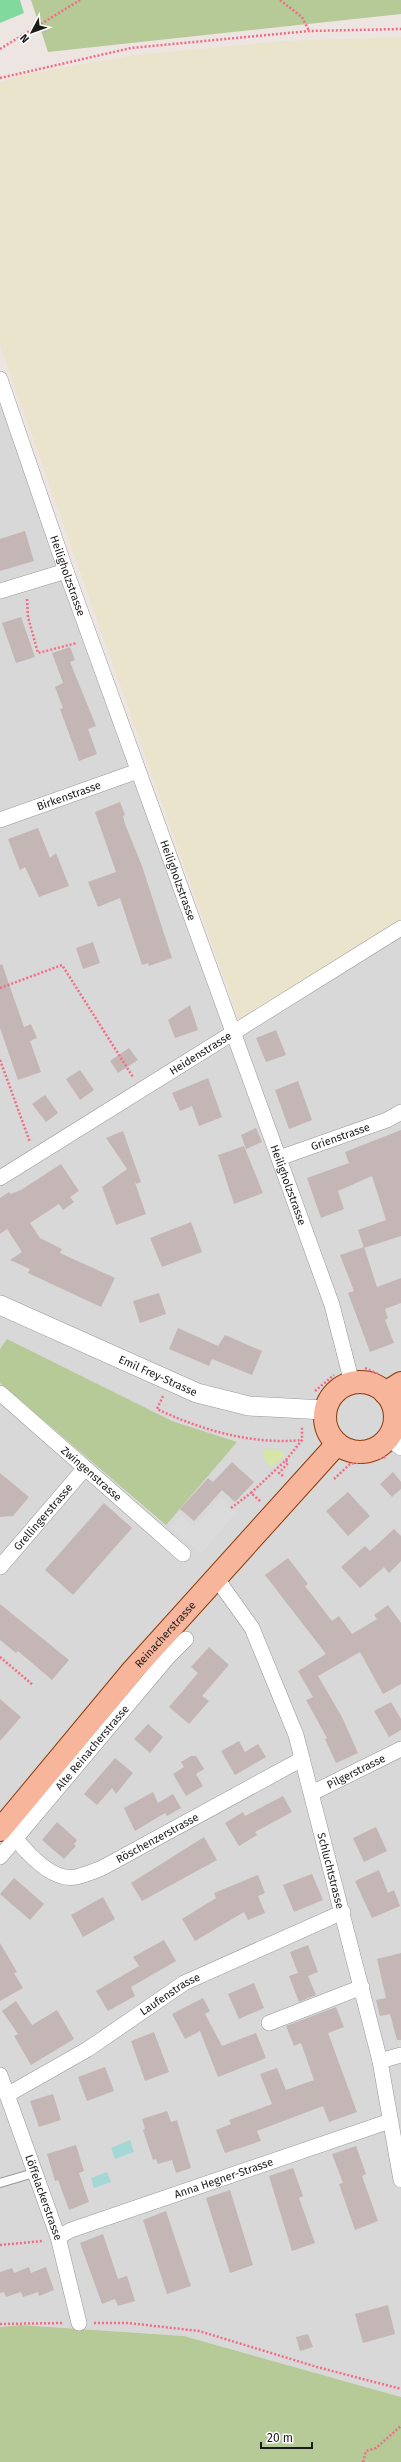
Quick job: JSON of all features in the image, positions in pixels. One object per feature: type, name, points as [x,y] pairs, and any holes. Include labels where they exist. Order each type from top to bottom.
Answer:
[{"type":"main road","points":[[352,1383],[372,1384],[393,1388],[396,1447],[375,1449],[364,1452],[352,1452],[337,1444],[327,1430],[325,1410],[332,1394],[341,1387],[352,1383]]},
{"type":"main road","name":"Reinacherstrasse","points":[[8,1834],[133,1670],[337,1444]]},
{"type":"street","name":"Heiligholzstrasse","points":[[0,379],[90,639],[332,1304],[352,1383]]},
{"type":"street","points":[[0,591],[66,571]]},
{"type":"street","name":"Birkenstrasse","points":[[0,820],[138,770]]},
{"type":"street","name":"Heidenstrasse","points":[[0,1178],[401,928]]},
{"type":"street","name":"Grienstrasse","points":[[279,1158],[387,1120],[401,1112]]},
{"type":"street","name":"Emil Frey-Strasse","points":[[0,1305],[196,1393],[249,1406],[325,1410]]},
{"type":"street","name":"Zwingenstrasse","points":[[0,1393],[183,1554]]},
{"type":"street","name":"Grellingerstrasse","points":[[3,1557],[85,1468]]},
{"type":"street","name":"Schluchtstrasse","points":[[216,1579],[252,1628],[296,1735],[343,1912],[380,2061],[401,2180]]},
{"type":"street","name":"Alte Reinacherstrasse","points":[[0,1857],[8,1834],[186,1639]]},
{"type":"street","name":"Pilgerstrasse","points":[[312,1793],[401,1749]]},
{"type":"street","name":"Röschenzerstrasse","points":[[8,1834],[28,1854],[50,1872],[74,1878],[116,1861],[302,1759]]},
{"type":"street","name":"Laufenstrasse","points":[[7,2095],[88,2050],[184,1983],[343,1912]]},
{"type":"street","points":[[269,2023],[362,1988]]},
{"type":"street","points":[[380,2061],[401,2055]]},
{"type":"street","name":"Löffelackerstrasse","points":[[0,2075],[58,2237],[79,2323]]},
{"type":"street","name":"Anna Hegner-Strasse","points":[[58,2237],[71,2230],[390,2121]]},
{"type":"lane","points":[[0,2183],[34,2173]]},
{"type":"path","points":[[0,49],[80,0]]},
{"type":"path","points":[[280,0],[302,17],[309,31]]},
{"type":"path","points":[[0,78],[131,48],[309,31],[401,29]]},
{"type":"path","points":[[24,583],[28,598],[28,617],[38,653],[90,639]]},
{"type":"path","points":[[0,988],[62,965],[141,1089]]},
{"type":"path","points":[[0,1060],[35,1155]]},
{"type":"path","points":[[165,1392],[157,1409],[193,1424],[254,1439],[302,1440]]},
{"type":"path","points":[[330,1482],[350,1464],[396,1447]]},
{"type":"path","points":[[283,1477],[279,1473],[288,1463],[286,1460]]},
{"type":"path","points":[[231,1508],[251,1493]]},
{"type":"path","points":[[0,1657],[33,1685]]},
{"type":"path","points":[[0,2245],[58,2237]]},
{"type":"path","points":[[0,2324],[128,2323],[199,2331],[317,2367],[401,2389]]},
{"type":"path","points":[[363,2462],[366,2452],[376,2448],[401,2426]]},
{"type":"shaded area","points":[[401,37],[401,921],[239,1021],[0,345],[0,82],[26,74],[135,55],[284,41]]},
{"type":"shaded area","points":[[0,374],[233,1032],[401,928],[401,2397],[184,2336],[20,2325],[0,2327]]},
{"type":"shaded area","points":[[220,1497],[236,1513],[201,1554],[170,1527],[180,1515],[194,1527]]},
{"type":"green space","points":[[0,0],[20,0],[24,13],[0,23]]},
{"type":"green space","points":[[31,0],[401,0],[401,14],[48,52]]},
{"type":"green space","points":[[7,1339],[172,1421],[237,1442],[166,1525],[0,1383],[0,1349]]},
{"type":"green space","points":[[264,1449],[284,1451],[284,1456],[274,1466],[267,1464],[263,1456]]},
{"type":"green space","points":[[20,2325],[184,2336],[401,2397],[401,2462],[0,2462],[0,2327]]},
{"type":"water","points":[[130,2140],[134,2152],[115,2159],[111,2148]]},
{"type":"water","points":[[107,2172],[111,2182],[94,2188],[91,2178]]},
{"type":"building","points":[[25,531],[34,561],[0,571],[0,539]]},
{"type":"building","points":[[21,617],[35,657],[16,663],[2,623]]},
{"type":"building","points":[[70,647],[75,660],[70,662],[96,726],[88,729],[97,754],[79,761],[60,709],[63,708],[55,687],[63,683],[52,653]]},
{"type":"building","points":[[120,802],[125,815],[123,816],[125,824],[142,866],[172,958],[149,966],[148,963],[142,965],[120,898],[98,907],[88,882],[116,872],[95,812]]},
{"type":"building","points":[[38,828],[50,858],[56,853],[69,886],[39,897],[25,867],[20,870],[8,839]]},
{"type":"building","points":[[93,942],[100,963],[83,969],[76,948]]},
{"type":"building","points":[[2,964],[24,1027],[31,1024],[37,1038],[30,1041],[41,1072],[18,1080],[0,1028],[0,965]]},
{"type":"building","points":[[190,1005],[198,1030],[175,1038],[168,1020]]},
{"type":"building","points":[[276,1030],[286,1055],[266,1062],[256,1038]]},
{"type":"building","points":[[129,1048],[138,1060],[118,1073],[110,1061]]},
{"type":"building","points":[[80,1070],[94,1090],[80,1100],[66,1079]]},
{"type":"building","points":[[208,1078],[222,1117],[199,1126],[192,1106],[180,1111],[172,1093]]},
{"type":"building","points":[[298,1081],[312,1120],[289,1129],[275,1090]]},
{"type":"building","points":[[45,1095],[58,1113],[46,1122],[32,1104]]},
{"type":"building","points":[[256,1128],[262,1142],[246,1149],[241,1135]]},
{"type":"building","points":[[401,1130],[401,1236],[364,1248],[358,1230],[386,1220],[372,1176],[338,1191],[344,1209],[321,1218],[307,1178],[349,1163],[345,1152]]},
{"type":"building","points":[[123,1131],[141,1182],[136,1184],[134,1180],[146,1214],[116,1225],[102,1187],[127,1169],[106,1138]]},
{"type":"building","points":[[244,1146],[263,1193],[234,1204],[218,1155]]},
{"type":"building","points":[[61,1164],[79,1191],[70,1197],[74,1202],[63,1210],[59,1204],[30,1223],[40,1238],[62,1249],[60,1253],[115,1278],[101,1307],[28,1273],[30,1269],[10,1260],[22,1252],[7,1229],[0,1234],[0,1198],[9,1192],[11,1194],[21,1190]]},
{"type":"building","points":[[191,1222],[202,1252],[162,1267],[150,1238]]},
{"type":"building","points":[[364,1247],[377,1287],[401,1278],[401,1303],[385,1309],[388,1318],[385,1320],[394,1343],[370,1352],[348,1293],[354,1291],[340,1255]]},
{"type":"building","points":[[159,1293],[166,1314],[140,1323],[133,1301]]},
{"type":"building","points":[[178,1328],[218,1346],[225,1335],[262,1351],[252,1375],[212,1359],[209,1366],[169,1349]]},
{"type":"building","points":[[232,1462],[254,1482],[235,1502],[213,1482]]},
{"type":"building","points":[[393,1472],[401,1482],[401,1489],[392,1497],[380,1484]]},
{"type":"building","points":[[0,1473],[29,1497],[13,1516],[0,1517]]},
{"type":"building","points":[[208,1478],[222,1490],[194,1521],[180,1509]]},
{"type":"building","points":[[348,1492],[370,1516],[348,1536],[326,1511]]},
{"type":"building","points":[[104,1503],[132,1528],[73,1595],[45,1570]]},
{"type":"building","points":[[394,1529],[401,1536],[401,1561],[389,1573],[384,1567],[360,1588],[341,1567],[365,1546],[370,1551]]},
{"type":"building","points":[[288,1558],[308,1584],[305,1586],[332,1621],[339,1616],[352,1634],[377,1619],[374,1615],[388,1605],[401,1623],[401,1684],[383,1694],[360,1652],[318,1676],[342,1717],[358,1753],[336,1763],[325,1739],[327,1738],[306,1700],[313,1697],[298,1671],[326,1654],[265,1575]]},
{"type":"building","points":[[0,1604],[69,1660],[52,1680],[18,1651],[16,1653],[0,1640]]},
{"type":"building","points":[[209,1647],[229,1665],[202,1696],[209,1701],[189,1724],[169,1707],[198,1673],[191,1667]]},
{"type":"building","points":[[0,1699],[21,1717],[0,1741]]},
{"type":"building","points":[[391,1702],[401,1719],[401,1730],[389,1737],[374,1711]]},
{"type":"building","points":[[148,1724],[163,1737],[150,1753],[134,1739]]},
{"type":"building","points":[[239,1741],[245,1752],[258,1744],[266,1757],[235,1775],[221,1751]]},
{"type":"building","points":[[191,1756],[196,1756],[204,1769],[196,1774],[203,1786],[186,1796],[173,1774],[184,1767],[181,1762]]},
{"type":"building","points":[[115,1758],[133,1773],[116,1794],[112,1788],[97,1805],[84,1794]]},
{"type":"building","points":[[153,1792],[158,1803],[173,1794],[181,1808],[167,1816],[165,1813],[135,1831],[124,1808]]},
{"type":"building","points":[[283,1796],[292,1812],[255,1832],[257,1835],[239,1846],[225,1823],[243,1812],[245,1816]]},
{"type":"building","points":[[57,1822],[77,1840],[74,1844],[76,1846],[64,1859],[42,1840]]},
{"type":"building","points":[[376,1827],[387,1851],[364,1862],[353,1838]]},
{"type":"building","points":[[204,1837],[217,1860],[142,1901],[131,1883]]},
{"type":"building","points":[[379,1870],[388,1893],[394,1890],[400,1906],[372,1918],[355,1881]]},
{"type":"building","points":[[312,1874],[323,1900],[294,1912],[283,1885]]},
{"type":"building","points":[[258,1875],[265,1893],[258,1896],[265,1913],[248,1920],[244,1912],[195,1941],[182,1919],[216,1898],[214,1893]]},
{"type":"building","points":[[14,1878],[44,1904],[30,1920],[0,1894]]},
{"type":"building","points":[[103,1897],[115,1919],[83,1937],[71,1915]]},
{"type":"building","points":[[164,1940],[176,1961],[131,1987],[135,1996],[108,2011],[96,1991],[139,1966],[133,1957]]},
{"type":"building","points":[[0,1943],[17,1972],[14,1973],[23,1988],[0,2001]]},
{"type":"building","points":[[308,1945],[318,1972],[308,1976],[316,1995],[299,2002],[289,1976],[298,1973],[290,1952]]},
{"type":"building","points":[[401,1953],[401,2040],[397,2040],[390,2014],[380,2016],[376,2000],[386,1998],[377,1959]]},
{"type":"building","points":[[254,1983],[264,2008],[239,2019],[228,1994]]},
{"type":"building","points":[[203,1998],[210,2011],[205,2014],[222,2046],[256,2033],[266,2058],[218,2077],[200,2031],[185,2039],[172,2014]]},
{"type":"building","points":[[16,2001],[32,2025],[57,2010],[74,2039],[31,2065],[14,2036],[18,2034],[2,2011]]},
{"type":"building","points":[[336,2007],[344,2027],[328,2033],[357,2112],[329,2122],[323,2106],[257,2131],[261,2141],[225,2153],[216,2130],[231,2124],[229,2120],[272,2104],[260,2074],[277,2068],[286,2090],[314,2080],[301,2043],[294,2046],[286,2026]]},
{"type":"building","points":[[154,2032],[169,2072],[145,2081],[131,2041]]},
{"type":"building","points":[[105,2067],[114,2091],[87,2101],[78,2077]]},
{"type":"building","points":[[53,2094],[61,2120],[39,2127],[30,2101]]},
{"type":"building","points":[[167,2111],[171,2122],[177,2120],[191,2168],[176,2173],[172,2160],[158,2164],[156,2159],[153,2160],[143,2130],[145,2129],[142,2119]]},
{"type":"building","points":[[76,2145],[84,2171],[79,2173],[89,2202],[69,2210],[58,2180],[55,2181],[47,2154]]},
{"type":"building","points":[[356,2146],[366,2174],[362,2176],[378,2221],[355,2230],[339,2184],[343,2183],[332,2154]]},
{"type":"building","points":[[293,2168],[303,2196],[299,2198],[315,2243],[292,2251],[269,2176]]},
{"type":"building","points":[[230,2190],[253,2265],[230,2273],[206,2198]]},
{"type":"building","points":[[166,2211],[191,2286],[167,2294],[143,2220]]},
{"type":"building","points":[[103,2234],[118,2279],[127,2276],[135,2301],[118,2306],[115,2299],[102,2304],[80,2243]]},
{"type":"building","points":[[29,2267],[31,2273],[46,2267],[54,2290],[39,2296],[38,2292],[23,2297],[21,2292],[6,2297],[4,2292],[0,2293],[0,2272],[12,2268],[14,2273]]},
{"type":"building","points":[[388,2305],[395,2334],[363,2343],[355,2314]]},
{"type":"building","points":[[308,2334],[313,2347],[300,2351],[296,2337]]}]
